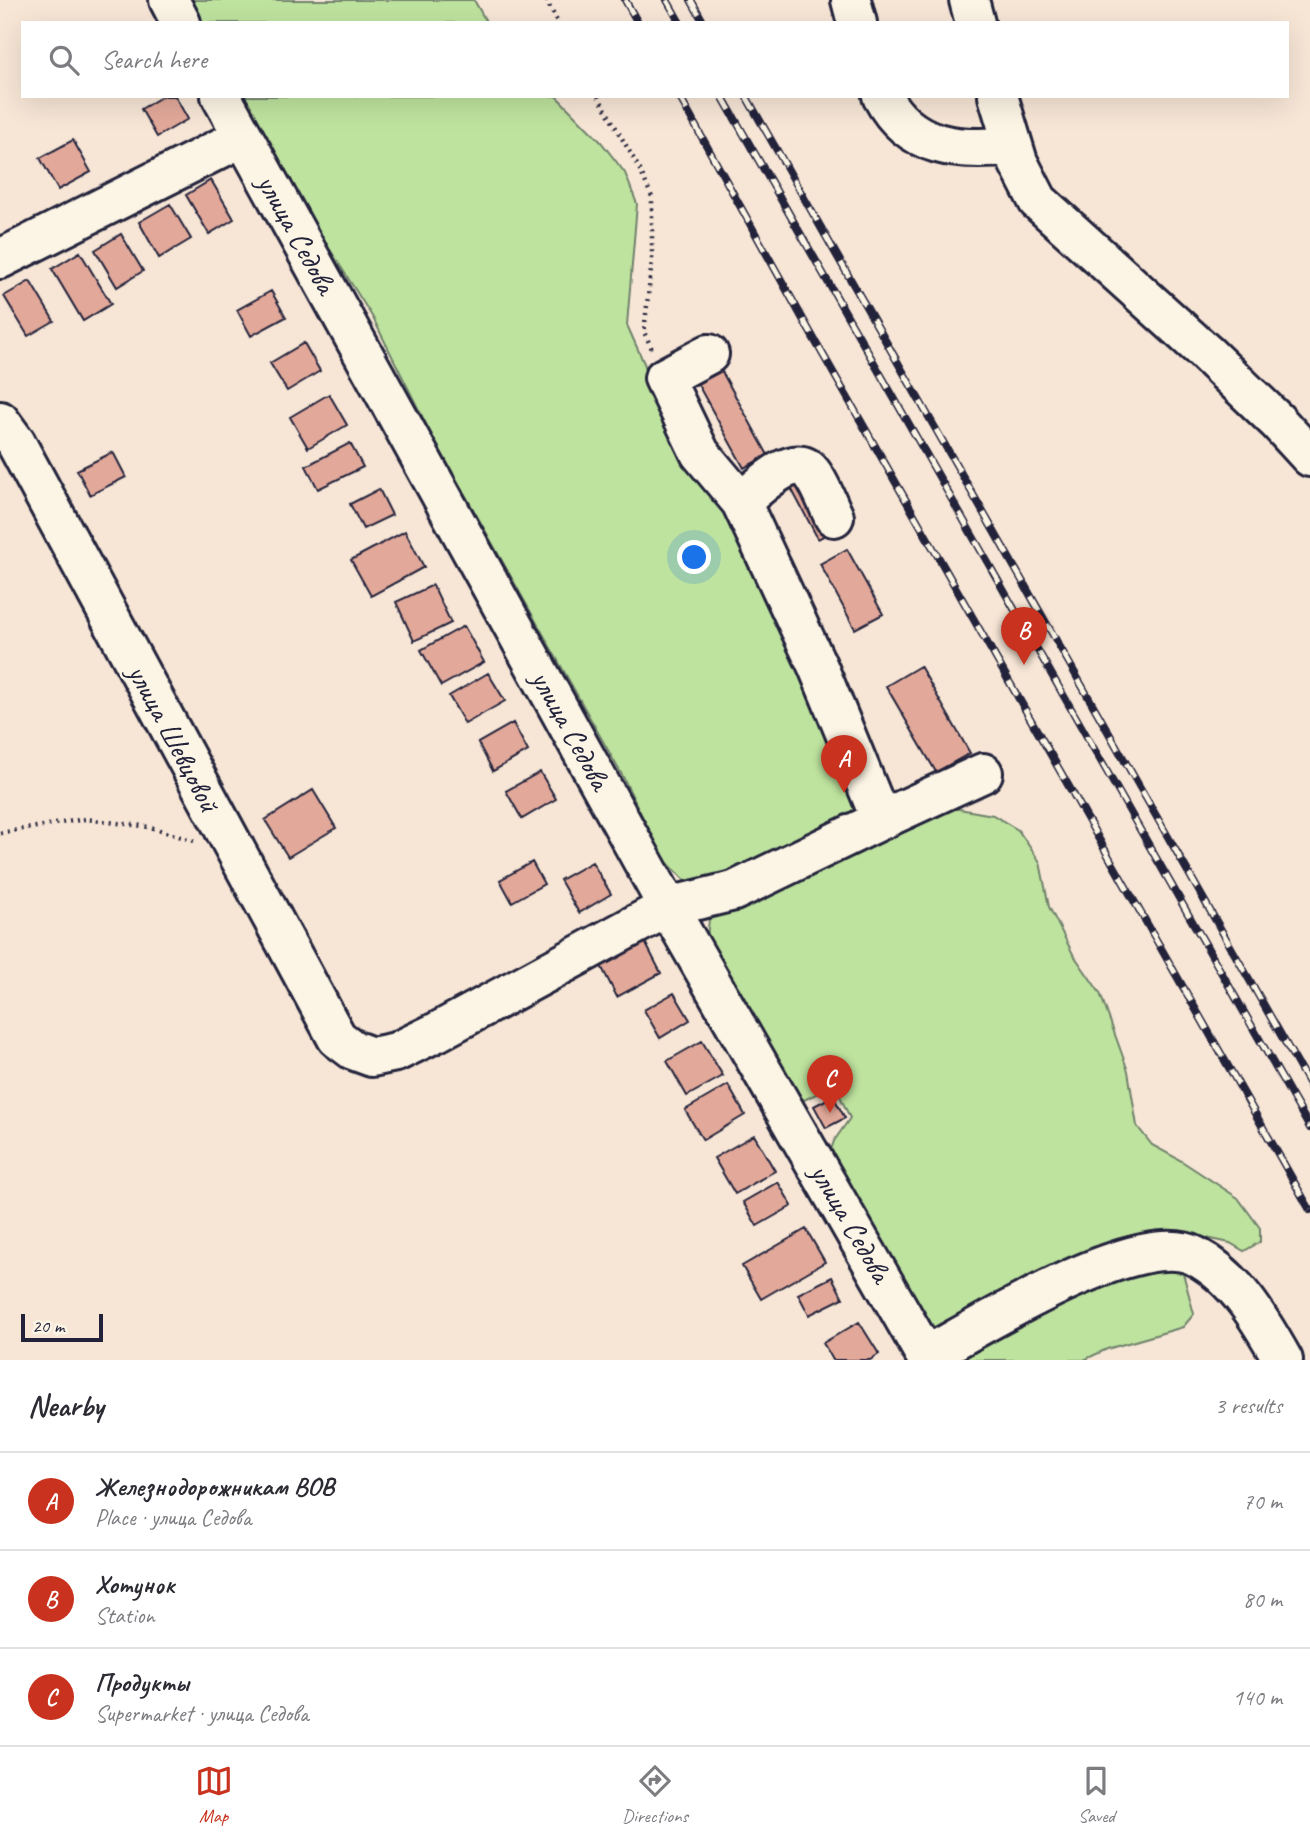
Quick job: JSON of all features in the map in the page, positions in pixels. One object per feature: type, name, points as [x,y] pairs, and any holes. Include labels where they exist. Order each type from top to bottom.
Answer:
[{"type":"street","points":[[169,0],[180,21]]},
{"type":"street","points":[[851,0],[856,21]]},
{"type":"street","points":[[969,0],[974,21]]},
{"type":"street","name":"улица Седова","points":[[222,98],[668,907],[927,1358]]},
{"type":"street","points":[[883,98],[891,114],[914,134],[948,146],[981,150],[1013,146]]},
{"type":"street","points":[[999,98],[1018,162],[1038,201],[1205,352],[1277,421],[1310,457]]},
{"type":"street","points":[[0,258],[243,136]]},
{"type":"street","points":[[709,354],[664,378],[700,453],[741,502],[818,667],[881,820]]},
{"type":"street","name":"улица Шевцовой","points":[[0,421],[16,443],[235,851],[277,923],[309,988],[337,1038],[352,1050],[372,1057],[396,1052],[668,907]]},
{"type":"street","points":[[741,502],[776,474],[799,464],[810,470],[834,517]]},
{"type":"street","points":[[668,907],[734,891],[983,773]]},
{"type":"street","points":[[927,1358],[1087,1272],[1134,1255],[1167,1250],[1194,1255],[1228,1281],[1259,1319],[1283,1360]]},
{"type":"path","points":[[546,0],[557,21]]},
{"type":"path","points":[[599,98],[652,197],[652,261],[644,332],[664,378]]},
{"type":"path","points":[[0,833],[85,819],[150,827],[188,840],[235,851]]},
{"type":"green space","points":[[189,0],[474,0],[486,21],[200,21]]},
{"type":"green space","points":[[241,98],[558,98],[601,142],[625,173],[637,204],[627,325],[655,388],[736,515],[859,798],[855,816],[722,882],[688,884],[662,857],[623,777],[430,432],[373,318],[271,156]]},
{"type":"green space","points":[[936,805],[993,815],[1018,830],[1040,862],[1049,907],[1073,954],[1100,993],[1128,1071],[1137,1126],[1152,1145],[1238,1198],[1260,1228],[1260,1242],[1244,1251],[1230,1243],[1197,1236],[1157,1233],[1111,1248],[949,1328],[927,1327],[831,1150],[850,1118],[839,1094],[826,1089],[804,1100],[790,1090],[707,939],[709,919],[723,905]]},
{"type":"green space","points":[[1137,1262],[1183,1273],[1194,1314],[1183,1327],[1107,1349],[1084,1360],[961,1360],[962,1356]]},
{"type":"building","points":[[160,98],[176,98],[188,119],[157,137],[141,109]]},
{"type":"building","points":[[73,140],[91,172],[58,190],[40,158]]},
{"type":"building","points":[[211,180],[234,219],[209,234],[186,195]]},
{"type":"building","points":[[170,204],[191,239],[159,258],[139,222]]},
{"type":"building","points":[[121,234],[143,271],[117,287],[95,250]]},
{"type":"building","points":[[80,252],[111,304],[83,321],[52,269]]},
{"type":"building","points":[[30,281],[54,321],[28,336],[4,296]]},
{"type":"building","points":[[271,291],[286,317],[251,336],[237,310]]},
{"type":"building","points":[[304,343],[320,371],[287,391],[270,363]]},
{"type":"building","points":[[721,370],[768,455],[744,468],[697,383]]},
{"type":"building","points":[[329,394],[347,425],[308,448],[290,417]]},
{"type":"building","points":[[350,443],[363,467],[318,489],[306,466]]},
{"type":"building","points":[[113,452],[126,477],[90,495],[77,470]]},
{"type":"building","points":[[802,482],[829,533],[818,539],[791,488]]},
{"type":"building","points":[[379,489],[392,515],[363,529],[350,504]]},
{"type":"building","points":[[405,531],[424,567],[371,596],[351,560]]},
{"type":"building","points":[[847,549],[883,614],[855,629],[820,564]]},
{"type":"building","points":[[433,585],[451,623],[414,641],[396,602]]},
{"type":"building","points":[[464,626],[484,662],[441,686],[421,650]]},
{"type":"building","points":[[920,666],[970,753],[936,772],[886,686]]},
{"type":"building","points":[[488,673],[505,701],[465,724],[449,696]]},
{"type":"building","points":[[513,723],[528,751],[493,771],[478,743]]},
{"type":"building","points":[[540,772],[556,799],[522,819],[506,791]]},
{"type":"building","points":[[313,790],[336,828],[288,857],[265,820]]},
{"type":"building","points":[[532,862],[544,884],[512,902],[500,880]]},
{"type":"building","points":[[592,862],[611,894],[579,913],[560,880]]},
{"type":"building","points":[[645,942],[661,973],[617,997],[601,966]]},
{"type":"building","points":[[674,993],[690,1020],[660,1038],[644,1010]]},
{"type":"building","points":[[702,1041],[723,1076],[687,1096],[667,1061]]},
{"type":"building","points":[[728,1085],[745,1115],[703,1140],[685,1110]]},
{"type":"building","points":[[833,1096],[845,1118],[826,1128],[814,1106]]},
{"type":"building","points":[[754,1135],[775,1171],[735,1194],[714,1158]]},
{"type":"building","points":[[778,1182],[792,1206],[757,1226],[743,1202]]},
{"type":"building","points":[[806,1229],[825,1262],[761,1299],[742,1266]]},
{"type":"building","points":[[832,1277],[843,1298],[809,1315],[798,1294]]},
{"type":"building","points":[[859,1322],[879,1354],[870,1360],[833,1360],[823,1343]]},
{"type":"railway","points":[[625,0],[637,21]]},
{"type":"railway","points":[[667,0],[679,21]]},
{"type":"railway","points":[[691,0],[703,21]]},
{"type":"railway","points":[[680,98],[809,330],[1310,1210]]},
{"type":"railway","points":[[723,98],[1310,1128]]},
{"type":"railway","points":[[747,98],[1310,1086]]},
{"type":"place","name":"Хотунок","points":[[1024,665]]},
{"type":"place","name":"Железнодорожникам ВОВ","points":[[844,793]]},
{"type":"place","name":"Продукты","points":[[830,1113]]}]
